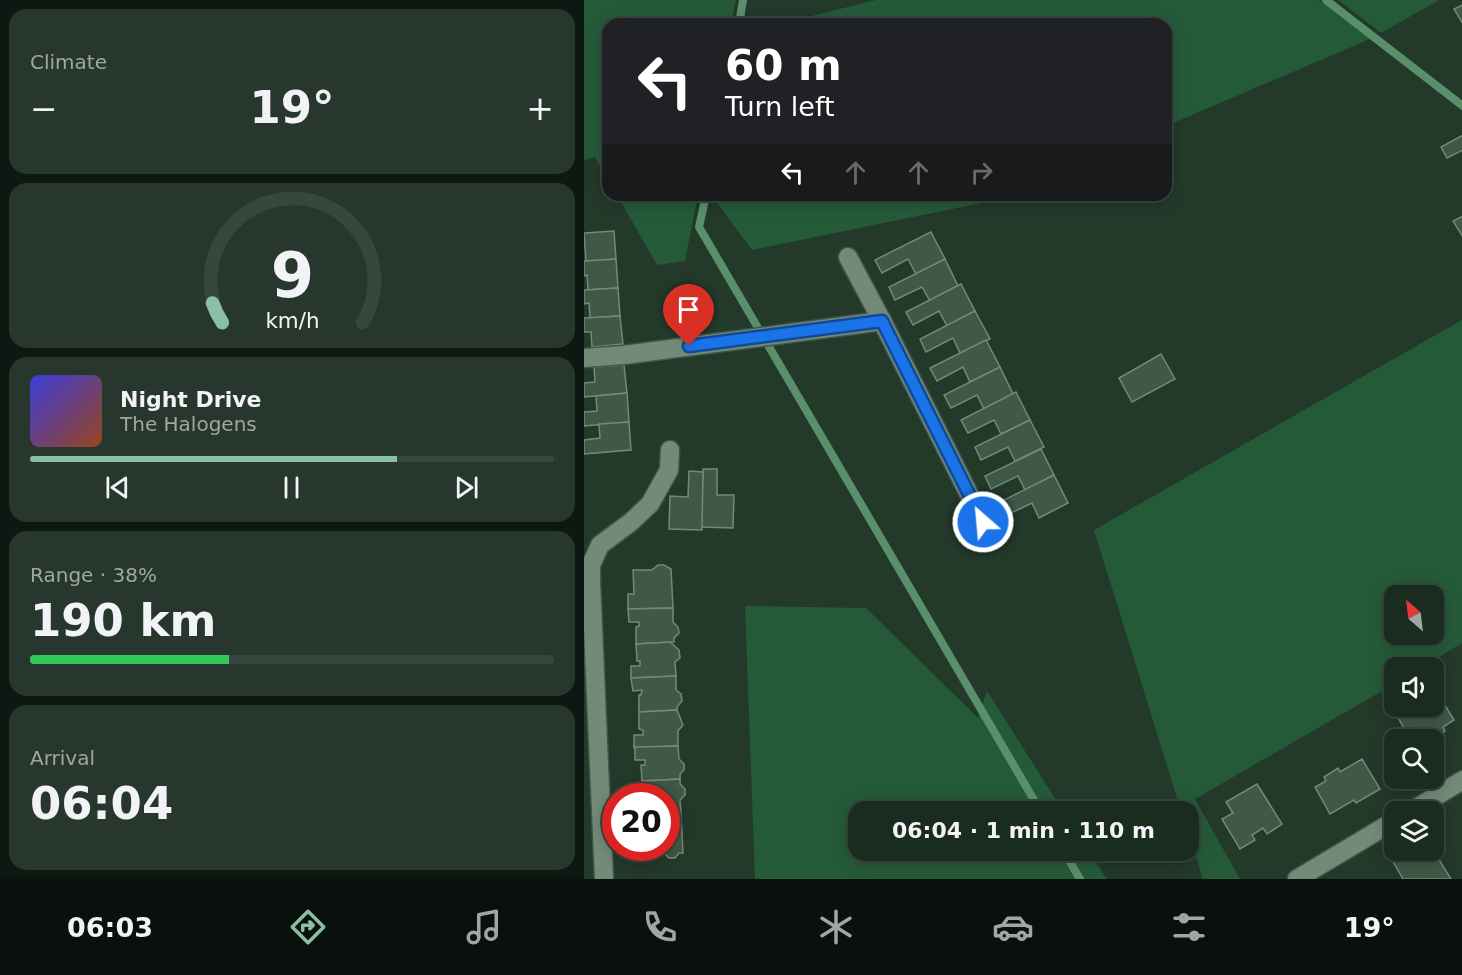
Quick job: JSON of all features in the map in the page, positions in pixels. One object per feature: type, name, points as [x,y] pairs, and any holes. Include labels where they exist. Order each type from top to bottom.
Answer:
[{"type":"lane","points":[[848,257],[983,522]]},
{"type":"lane","points":[[584,358],[882,321]]},
{"type":"lane","points":[[604,879],[592,774],[588,579],[591,565],[600,545],[631,522],[650,504],[669,470],[670,450]]},
{"type":"lane","points":[[1428,801],[1463,780]]},
{"type":"lane","points":[[1297,879],[1384,827]]},
{"type":"green space","points":[[584,0],[736,0],[732,18],[602,18],[602,169],[595,157],[584,160]]},
{"type":"green space","points":[[876,0],[1319,0],[1370,39],[1172,123],[1172,18],[803,18]]},
{"type":"green space","points":[[1338,0],[1439,0],[1381,33]]},
{"type":"green space","points":[[620,201],[697,201],[685,261],[657,265]]},
{"type":"green space","points":[[715,201],[991,201],[752,250]]},
{"type":"green space","points":[[1462,320],[1462,643],[1439,657],[1384,657],[1384,690],[1195,799],[1196,801],[1178,801],[1094,530]]},
{"type":"green space","points":[[745,606],[866,608],[978,718],[987,691],[1057,801],[848,801],[848,861],[1095,861],[1107,879],[755,879]]},
{"type":"green space","points":[[1199,806],[1240,879],[1203,879],[1197,861]]},
{"type":"building","points":[[1463,5],[1463,24],[1454,9]]},
{"type":"building","points":[[1463,135],[1463,150],[1447,158],[1441,147]]},
{"type":"building","points":[[1463,216],[1463,237],[1453,221]]},
{"type":"building","points":[[614,231],[616,259],[586,262],[584,233]]},
{"type":"building","points":[[931,232],[945,259],[916,274],[908,259],[882,273],[875,260]]},
{"type":"building","points":[[616,259],[618,288],[588,290],[587,275],[584,276],[584,261]]},
{"type":"building","points":[[945,259],[958,286],[930,301],[922,287],[895,300],[889,287]]},
{"type":"building","points":[[961,284],[975,311],[947,326],[939,311],[913,325],[906,312]]},
{"type":"building","points":[[618,288],[620,316],[590,318],[589,303],[584,304],[584,290]]},
{"type":"building","points":[[975,311],[990,339],[960,353],[953,338],[926,352],[920,339]]},
{"type":"building","points":[[620,316],[623,344],[592,347],[591,332],[584,332],[584,318]]},
{"type":"building","points":[[986,340],[1000,367],[970,382],[963,367],[937,381],[930,368]]},
{"type":"building","points":[[1161,354],[1175,379],[1132,402],[1119,378]]},
{"type":"building","points":[[624,365],[627,393],[584,397],[584,383],[595,382],[594,367]]},
{"type":"building","points":[[1000,367],[1013,394],[984,409],[977,395],[951,408],[944,395]]},
{"type":"building","points":[[1016,392],[1030,420],[1001,434],[994,420],[968,433],[961,420]]},
{"type":"building","points":[[627,393],[629,422],[584,426],[584,412],[597,411],[596,396]]},
{"type":"building","points":[[1030,420],[1044,447],[1015,461],[1008,447],[981,460],[975,447]]},
{"type":"building","points":[[629,422],[631,450],[584,454],[584,440],[600,438],[599,424]]},
{"type":"building","points":[[1041,449],[1054,475],[1025,490],[1018,476],[991,489],[985,476]]},
{"type":"building","points":[[703,469],[717,469],[717,495],[734,495],[733,528],[701,527]]},
{"type":"building","points":[[689,471],[703,472],[702,530],[669,529],[670,496],[688,497]]},
{"type":"building","points":[[1054,475],[1068,503],[1039,518],[1032,503],[1005,516],[998,503]]},
{"type":"building","points":[[658,565],[671,569],[673,608],[628,609],[628,594],[634,594],[633,570],[652,570]]},
{"type":"building","points":[[673,608],[673,622],[678,627],[679,633],[674,638],[674,642],[636,644],[636,627],[639,626],[639,622],[629,622],[628,609]]},
{"type":"building","points":[[670,642],[679,650],[680,658],[675,662],[676,676],[631,678],[631,666],[640,666],[640,661],[637,661],[636,644]]},
{"type":"building","points":[[676,676],[676,690],[681,694],[682,701],[677,710],[639,712],[639,695],[642,690],[633,691],[631,678]]},
{"type":"building","points":[[1444,704],[1454,720],[1443,727],[1444,729],[1402,729],[1398,717],[1444,717]]},
{"type":"building","points":[[677,710],[683,725],[678,731],[678,746],[634,748],[634,735],[643,735],[643,730],[639,729],[639,712]]},
{"type":"building","points":[[678,746],[679,759],[684,764],[680,779],[642,781],[641,765],[645,765],[645,760],[635,760],[635,747]]},
{"type":"building","points":[[1362,759],[1380,789],[1330,814],[1315,787],[1326,781],[1324,777],[1338,768],[1340,772]]},
{"type":"building","points":[[680,779],[680,783],[642,783],[642,781]]},
{"type":"building","points":[[680,784],[685,789],[685,795],[680,800]]},
{"type":"building","points":[[1257,784],[1282,824],[1267,834],[1263,828],[1252,835],[1255,840],[1240,849],[1222,819],[1233,813],[1226,802]]},
{"type":"building","points":[[680,813],[681,813],[683,853],[680,853]]},
{"type":"building","points":[[1393,861],[1440,861],[1451,879],[1403,879]]},
{"type":"waterway","points":[[740,18],[743,0]]},
{"type":"waterway","points":[[1326,0],[1463,106]]},
{"type":"waterway","points":[[705,201],[699,227],[1035,801]]},
{"type":"waterway","points":[[1069,861],[1080,879]]},
{"type":"route","points":[[689,346],[882,321],[983,522]]}]
